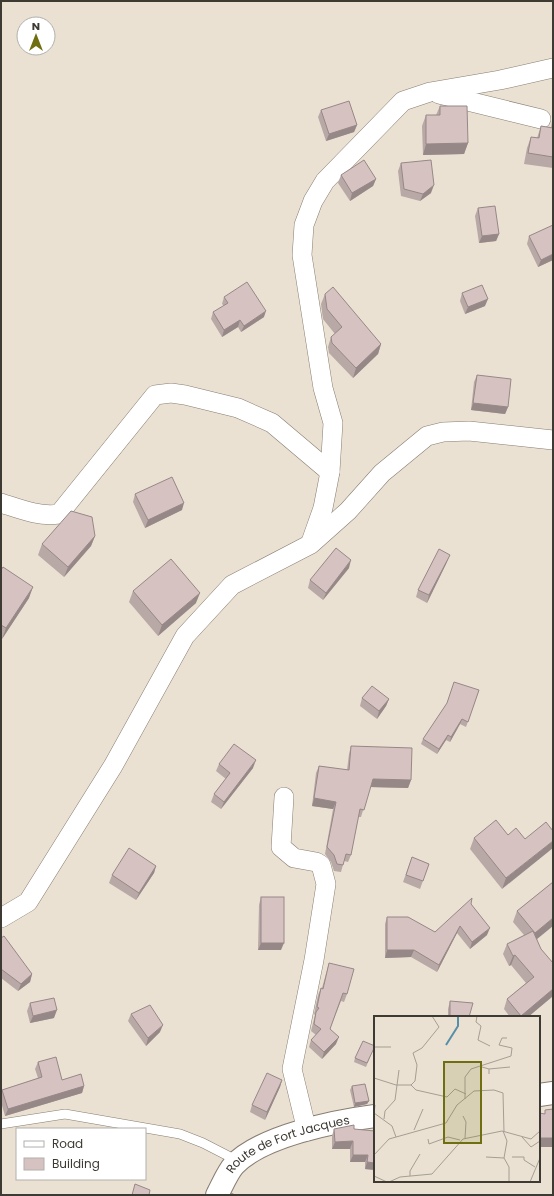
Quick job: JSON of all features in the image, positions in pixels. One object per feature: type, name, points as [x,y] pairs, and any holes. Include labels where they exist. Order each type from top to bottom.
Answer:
[{"type":"street","points":[[311,544],[323,508],[330,472],[333,423],[323,388],[303,273],[302,255],[304,224],[313,201],[325,182],[403,101],[430,92],[500,80],[553,68]]},
{"type":"street","points":[[430,92],[541,119]]},
{"type":"street","points":[[1,503],[39,514],[50,516],[59,514],[155,395],[170,393],[185,395],[238,408],[272,423],[330,472]]},
{"type":"street","points":[[1,918],[28,902],[109,772],[185,636],[232,585],[311,544],[348,511],[382,473],[427,436],[443,432],[469,431],[553,440]]},
{"type":"street","points":[[284,797],[281,847],[294,858],[316,862],[321,865],[326,884],[314,960],[292,1069],[307,1131]]},
{"type":"street","points":[[540,1095],[553,1093]]},
{"type":"street","name":"Route de Fort Jacques","points":[[217,1195],[234,1166],[254,1151],[283,1137],[374,1116]]},
{"type":"lane","points":[[1,1124],[65,1114],[146,1128]]},
{"type":"lane","points":[[146,1128],[180,1134],[240,1161]]},
{"type":"building","points":[[349,101],[357,125],[329,134],[321,110]]},
{"type":"building","points":[[440,106],[467,106],[468,143],[426,144],[426,115],[440,115]]},
{"type":"building","points":[[541,126],[553,128],[553,157],[528,153],[531,137],[539,138]]},
{"type":"building","points":[[364,160],[376,179],[352,193],[341,175]]},
{"type":"building","points":[[431,160],[434,185],[423,194],[404,189],[401,163]]},
{"type":"building","points":[[495,206],[499,234],[482,236],[478,208]]},
{"type":"building","points":[[553,225],[553,254],[541,260],[529,236]]},
{"type":"building","points":[[247,282],[266,311],[244,326],[240,320],[224,330],[213,312],[228,303],[224,297]]},
{"type":"building","points":[[482,285],[488,299],[468,307],[462,293]]},
{"type":"building","points":[[333,287],[381,344],[356,368],[332,343],[331,337],[342,327],[327,309],[325,294]]},
{"type":"building","points":[[477,375],[511,379],[508,407],[473,403]]},
{"type":"building","points":[[172,477],[184,503],[148,520],[135,494]]},
{"type":"building","points":[[71,511],[92,517],[95,536],[68,567],[42,544]]},
{"type":"building","points":[[336,548],[351,560],[326,593],[310,580]]},
{"type":"building","points":[[439,549],[450,555],[429,595],[418,590]]},
{"type":"building","points":[[171,559],[200,593],[162,625],[133,591]]},
{"type":"building","points":[[3,567],[33,587],[6,628],[1,625],[1,570]]},
{"type":"building","points":[[454,682],[479,690],[468,722],[462,719],[451,737],[448,735],[439,749],[423,739],[447,703]]},
{"type":"building","points":[[372,686],[389,699],[379,711],[362,698]]},
{"type":"building","points":[[234,744],[256,760],[224,802],[214,794],[230,773],[219,764]]},
{"type":"building","points":[[351,746],[412,748],[411,780],[373,779],[364,810],[360,809],[351,855],[346,854],[343,865],[337,864],[334,855],[327,847],[336,802],[314,798],[319,766],[349,770]]},
{"type":"building","points":[[496,820],[508,835],[516,828],[525,839],[546,822],[553,831],[553,841],[506,878],[474,838]]},
{"type":"building","points":[[129,848],[156,866],[139,893],[112,875]]},
{"type":"building","points":[[412,857],[429,864],[423,881],[406,875]]},
{"type":"building","points":[[553,882],[553,918],[535,933],[517,911]]},
{"type":"building","points":[[261,897],[284,897],[284,943],[261,943]]},
{"type":"building","points":[[472,898],[471,904],[490,928],[472,942],[460,926],[439,965],[414,950],[387,950],[387,917],[408,917],[435,932]]},
{"type":"building","points":[[533,931],[541,949],[553,963],[553,989],[521,1016],[507,999],[534,977],[515,955],[513,956],[507,944]]},
{"type":"building","points":[[4,936],[32,974],[21,984],[1,969],[1,938]]},
{"type":"building","points":[[329,963],[354,969],[347,994],[343,993],[330,1029],[339,1037],[324,1052],[311,1040],[321,1029],[314,1024],[316,1012],[319,1008],[317,1007],[321,988],[323,989]]},
{"type":"building","points":[[54,998],[57,1010],[33,1016],[30,1003]]},
{"type":"building","points":[[450,1001],[473,1003],[469,1016],[450,1016]]},
{"type":"building","points":[[150,1005],[163,1025],[148,1038],[131,1014]]},
{"type":"building","points":[[363,1041],[374,1046],[367,1063],[355,1058]]},
{"type":"building","points":[[56,1057],[62,1080],[81,1074],[84,1086],[8,1109],[2,1090],[42,1077],[38,1062]]},
{"type":"building","points":[[267,1073],[282,1080],[267,1112],[252,1105]]},
{"type":"building","points":[[365,1084],[369,1101],[355,1103],[352,1086]]},
{"type":"building","points":[[553,1109],[553,1138],[540,1138],[540,1113],[545,1114],[545,1110]]},
{"type":"building","points":[[354,1125],[354,1129],[374,1131],[374,1163],[367,1162],[368,1155],[353,1155],[353,1141],[335,1142],[334,1129]]},
{"type":"building","points":[[135,1184],[150,1190],[149,1195],[132,1195]]}]
